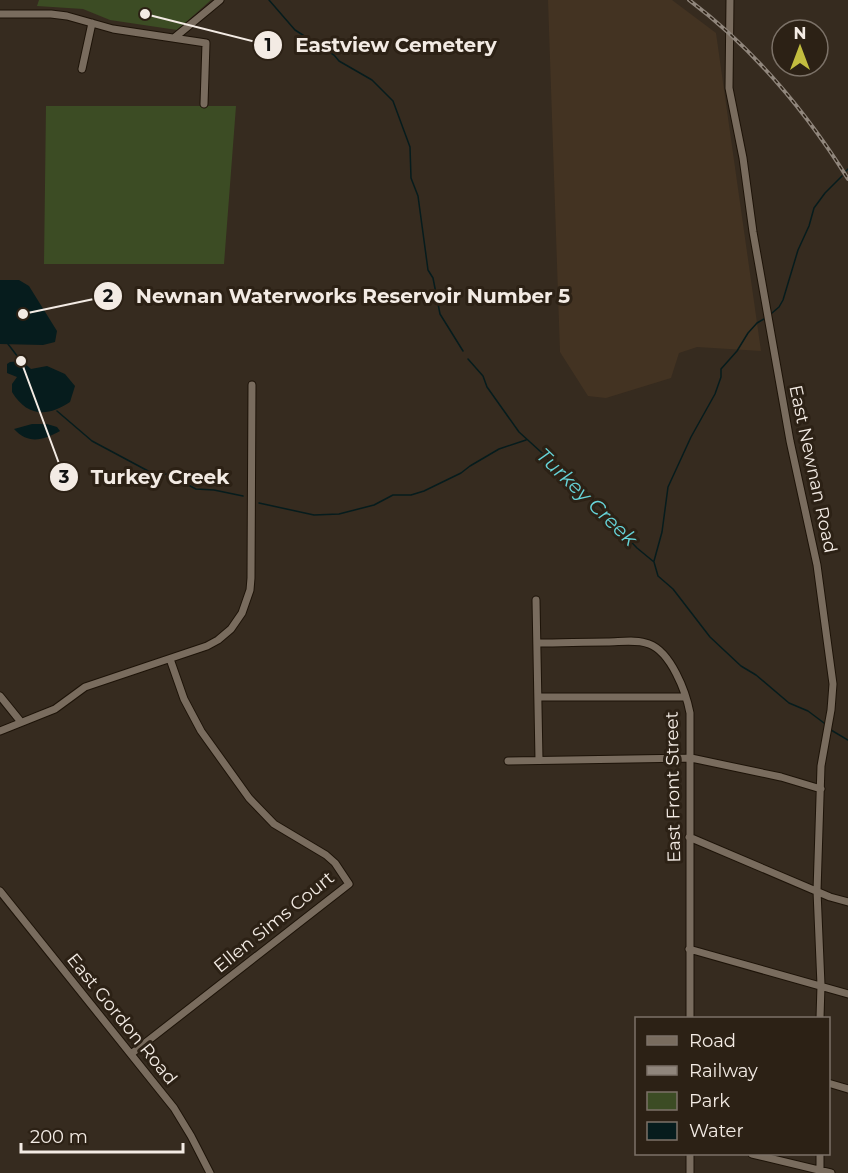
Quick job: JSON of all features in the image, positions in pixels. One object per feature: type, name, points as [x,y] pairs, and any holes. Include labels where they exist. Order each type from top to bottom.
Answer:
[{"type":"street","points":[[174,38],[220,0]]},
{"type":"street","name":"East Newnan Road","points":[[730,0],[729,88],[743,158],[753,232],[790,441],[817,565],[833,684],[821,766],[820,789],[817,891],[820,1017]]},
{"type":"street","points":[[0,14],[51,14],[79,18],[113,29],[206,43],[204,104]]},
{"type":"street","points":[[82,69],[92,23]]},
{"type":"street","points":[[0,731],[55,709],[85,687],[207,646],[231,629],[242,613],[250,590],[252,385]]},
{"type":"street","points":[[536,600],[539,760]]},
{"type":"street","name":"East Front Street","points":[[538,643],[628,641],[649,644],[661,653],[674,669],[690,713],[690,1017]]},
{"type":"street","name":"Ellen Sims Court","points":[[131,1054],[350,884],[335,863],[326,855],[274,824],[249,798],[201,731],[184,699],[170,659]]},
{"type":"street","points":[[0,696],[21,722]]},
{"type":"street","points":[[539,697],[685,697]]},
{"type":"street","points":[[508,760],[691,758],[781,777],[820,789]]},
{"type":"street","points":[[689,837],[830,897],[847,900]]},
{"type":"street","name":"East Gordon Road","points":[[0,891],[174,1108],[192,1136],[210,1173]]},
{"type":"street","points":[[690,949],[848,994]]},
{"type":"street","points":[[830,1084],[848,1089]]},
{"type":"street","points":[[690,1155],[690,1173]]},
{"type":"street","points":[[756,1155],[831,1173]]},
{"type":"street","points":[[820,1155],[820,1172]]},
{"type":"shaded area","points":[[548,0],[672,0],[716,33],[761,351],[697,347],[679,353],[671,378],[606,398],[588,396],[560,352]]},
{"type":"green space","points":[[39,0],[211,0],[177,30],[110,20],[83,9],[37,6]]},
{"type":"green space","points":[[46,106],[236,106],[224,264],[44,264]]},
{"type":"water","points":[[0,280],[19,280],[29,286],[57,331],[55,342],[43,345],[0,344]]},
{"type":"water","points":[[22,361],[31,369],[47,366],[65,374],[75,386],[70,402],[46,412],[38,412],[24,406],[12,392],[12,384],[17,377],[7,373],[7,364]]},
{"type":"water","points":[[32,424],[47,424],[57,427],[60,431],[42,439],[30,439],[14,429]]},
{"type":"waterway","points":[[269,0],[295,30],[334,55],[339,61],[372,80],[393,101],[410,147],[411,178],[418,196],[428,270],[433,278],[440,314],[463,351]]},
{"type":"waterway","points":[[772,313],[783,300],[814,208],[842,176]]},
{"type":"waterway","points":[[654,561],[662,532],[668,487],[691,437],[715,394],[721,377],[721,369],[737,351],[748,333],[764,319]]},
{"type":"waterway","name":"Turkey Creek","points":[[8,344],[21,361]]},
{"type":"waterway","name":"Turkey Creek","points":[[468,359],[483,376],[487,387],[519,432],[552,462],[562,468],[602,508],[637,548],[654,562],[658,576],[673,589],[710,637],[741,666],[756,675],[789,703],[808,711],[824,723]]},
{"type":"waterway","name":"Turkey Creek","points":[[57,411],[92,441],[150,472],[158,475],[167,474],[196,489],[243,496]]},
{"type":"waterway","name":"Turkey Creek","points":[[259,503],[314,515],[339,514],[374,505],[393,495],[411,495],[424,491],[461,473],[499,449],[526,440]]},
{"type":"waterway","name":"Turkey Creek","points":[[831,730],[848,740]]},
{"type":"railway","points":[[689,0],[735,39],[777,82],[814,129],[848,179]]},
{"type":"place","name":"Eastview Cemetery","points":[[145,14]]},
{"type":"place","name":"Newnan Waterworks Reservoir Number 5","points":[[23,314]]},
{"type":"place","name":"Turkey Creek","points":[[21,361]]}]
